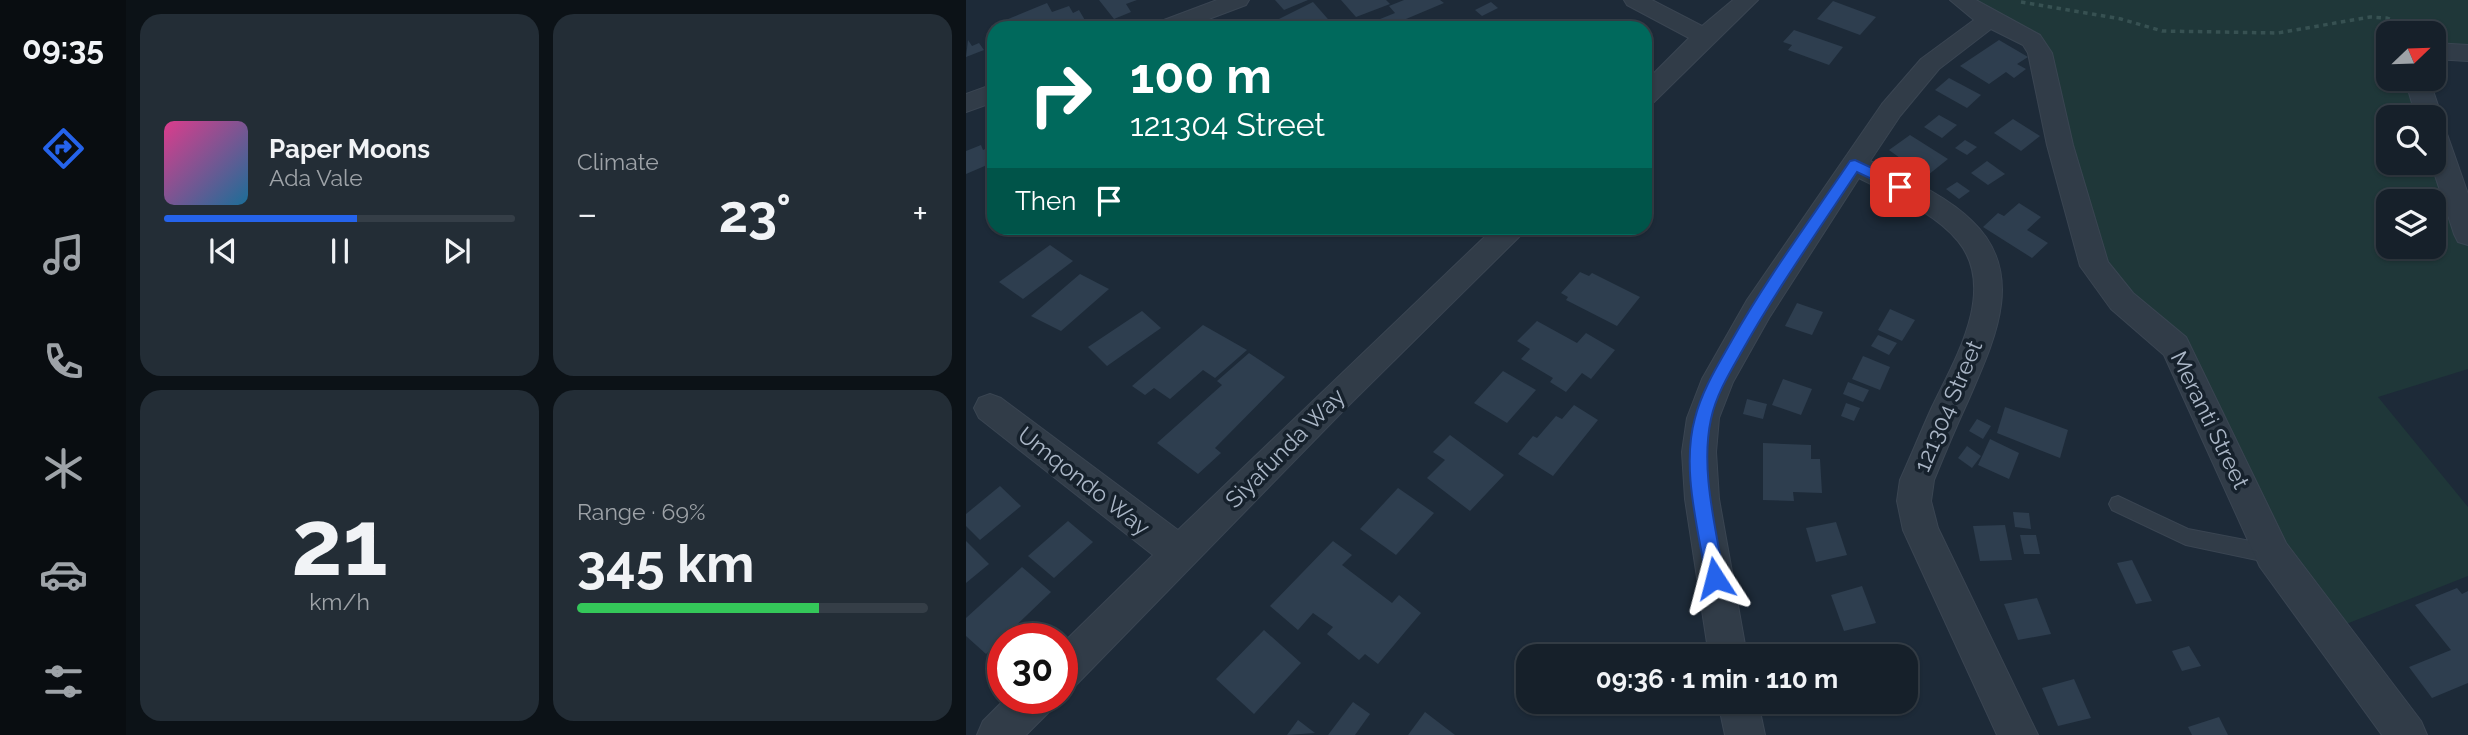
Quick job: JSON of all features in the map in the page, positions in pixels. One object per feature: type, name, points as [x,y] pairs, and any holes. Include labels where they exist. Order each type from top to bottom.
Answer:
[{"type":"street","points":[[1182,21],[1238,0]]},
{"type":"street","points":[[1635,0],[1704,37]]},
{"type":"street","points":[[1652,89],[1704,37],[1747,0]]},
{"type":"street","points":[[1725,644],[1702,499],[1699,452],[1703,418],[1718,379],[1739,340],[1891,110],[1930,64],[1984,23],[1971,6]]},
{"type":"street","name":"Meranti Street","points":[[1971,6],[2016,29],[2032,40],[2040,53],[2060,145],[2095,266],[2122,301],[2175,346],[2273,555],[2407,735]]},
{"type":"street","points":[[2446,52],[2468,53]]},
{"type":"street","points":[[966,104],[987,95]]},
{"type":"street","name":"121304 Street","points":[[1855,165],[1900,187],[1939,211],[1967,233],[1982,257],[1987,278],[1987,308],[1973,351],[1917,480],[1914,501],[1921,530],[2018,735]]},
{"type":"street","points":[[2446,169],[2468,234]]},
{"type":"street","name":"Siyafunda Way","points":[[1078,655],[1504,235]]},
{"type":"street","name":"Umqondo Way","points":[[990,408],[1179,553]]},
{"type":"street","points":[[997,735],[1019,714]]},
{"type":"street","points":[[1741,714],[1745,735]]},
{"type":"lane","points":[[2118,504],[2186,537],[2273,555]]},
{"type":"path","points":[[1971,6],[2000,1],[2030,3],[2121,19],[2162,31],[2278,33],[2370,17],[2394,21]]},
{"type":"green space","points":[[1963,0],[2468,0],[2468,54],[2446,53],[2446,21],[2376,21],[2376,91],[2422,91],[2426,105],[2376,105],[2376,175],[2440,175],[2468,230],[2468,369],[2378,397],[2468,507],[2468,576],[2331,630],[2199,391],[2112,289],[2042,54]]},
{"type":"building","points":[[1099,0],[1137,0],[1126,4],[1131,12],[1114,19]]},
{"type":"building","points":[[1275,0],[1308,0],[1284,10]]},
{"type":"building","points":[[1341,0],[1386,0],[1390,4],[1356,17]]},
{"type":"building","points":[[1404,0],[1440,0],[1444,3],[1401,21],[1382,21],[1380,19],[1395,13],[1389,6]]},
{"type":"building","points":[[1833,1],[1876,17],[1860,35],[1817,19]]},
{"type":"building","points":[[1313,2],[1330,21],[1281,21],[1279,19]]},
{"type":"building","points":[[1491,2],[1498,8],[1482,16],[1475,10]]},
{"type":"building","points":[[1047,3],[1052,12],[1069,6],[1073,13],[1079,10],[1085,21],[1003,21]]},
{"type":"building","points":[[1794,30],[1843,47],[1829,65],[1788,50],[1792,45],[1783,42]]},
{"type":"building","points":[[968,40],[972,46],[979,43],[984,50],[966,57]]},
{"type":"building","points":[[1999,40],[2028,57],[2017,64],[2026,69],[2014,78],[2006,72],[1989,84],[1960,66]]},
{"type":"building","points":[[1949,78],[1981,95],[1967,108],[1935,90]]},
{"type":"building","points":[[1939,115],[1957,125],[1942,138],[1924,127]]},
{"type":"building","points":[[2013,119],[2040,136],[2021,151],[1994,133]]},
{"type":"building","points":[[1910,135],[1948,159],[1928,175],[1918,168],[1912,173],[1896,162],[1900,158],[1889,150]]},
{"type":"building","points":[[1965,140],[1977,147],[1967,155],[1955,148]]},
{"type":"building","points":[[981,145],[983,150],[987,148],[987,165],[966,174],[966,151]]},
{"type":"building","points":[[1987,161],[2005,174],[1988,185],[1971,173]]},
{"type":"building","points":[[1957,182],[1970,191],[1959,199],[1946,189]]},
{"type":"building","points":[[2019,203],[2041,217],[2027,230],[2048,243],[2032,258],[1983,227],[1998,213],[2004,216]]},
{"type":"building","points":[[1050,245],[1073,261],[1023,299],[999,282]]},
{"type":"building","points":[[1580,272],[1589,276],[1592,273],[1640,297],[1617,326],[1566,300],[1568,297],[1561,293]]},
{"type":"building","points":[[1080,274],[1109,289],[1061,331],[1031,316]]},
{"type":"building","points":[[1797,303],[1823,312],[1812,335],[1785,326]]},
{"type":"building","points":[[1890,309],[1915,320],[1902,341],[1878,330]]},
{"type":"building","points":[[1142,311],[1161,328],[1107,366],[1088,347]]},
{"type":"building","points":[[1537,321],[1577,343],[1586,333],[1615,350],[1591,379],[1582,373],[1566,392],[1550,382],[1553,378],[1521,359],[1530,349],[1517,341]]},
{"type":"building","points":[[1203,325],[1247,350],[1215,378],[1203,370],[1170,399],[1154,388],[1145,395],[1132,386]]},
{"type":"building","points":[[1878,335],[1897,343],[1889,355],[1871,346]]},
{"type":"building","points":[[1249,353],[1285,377],[1215,448],[1221,453],[1198,474],[1157,443],[1222,385],[1217,381]]},
{"type":"building","points":[[1863,356],[1890,367],[1880,390],[1852,379]]},
{"type":"building","points":[[1503,371],[1536,390],[1507,423],[1474,403]]},
{"type":"building","points":[[1783,379],[1812,389],[1801,415],[1772,405]]},
{"type":"building","points":[[1848,382],[1869,390],[1863,402],[1843,394]]},
{"type":"building","points":[[1747,399],[1767,404],[1763,419],[1743,414]]},
{"type":"building","points":[[1846,403],[1860,408],[1854,421],[1841,416]]},
{"type":"building","points":[[1574,405],[1598,420],[1553,476],[1518,454],[1533,436],[1537,438],[1556,416],[1562,419]]},
{"type":"building","points":[[2005,407],[2068,430],[2060,458],[1997,433]]},
{"type":"building","points":[[1977,419],[1991,426],[1983,439],[1969,431]]},
{"type":"building","points":[[1450,435],[1504,475],[1470,511],[1427,478],[1445,460],[1433,452]]},
{"type":"building","points":[[1990,439],[2019,453],[2009,479],[1978,465]]},
{"type":"building","points":[[1763,443],[1811,445],[1811,459],[1820,459],[1822,493],[1793,492],[1794,501],[1763,500]]},
{"type":"building","points":[[1967,446],[1981,456],[1972,468],[1958,458]]},
{"type":"building","points":[[1000,486],[1021,506],[980,540],[966,526],[966,514]]},
{"type":"building","points":[[1398,488],[1434,513],[1396,555],[1360,529]]},
{"type":"building","points":[[2013,512],[2029,513],[2031,529],[2015,527]]},
{"type":"building","points":[[1068,521],[1093,542],[1054,578],[1028,556]]},
{"type":"building","points":[[1836,522],[1847,555],[1816,562],[1806,528]]},
{"type":"building","points":[[2005,525],[2012,560],[1980,561],[1973,526]]},
{"type":"building","points":[[2020,535],[2036,535],[2040,554],[2024,554]]},
{"type":"building","points":[[966,541],[989,564],[966,583]]},
{"type":"building","points":[[1333,541],[1352,555],[1342,565],[1392,603],[1399,595],[1421,613],[1378,664],[1365,654],[1359,660],[1327,634],[1333,627],[1313,613],[1298,630],[1270,606]]},
{"type":"building","points":[[2132,560],[2152,601],[2136,604],[2117,563]]},
{"type":"building","points":[[1022,567],[1051,592],[1018,623],[987,623],[986,654],[966,636],[966,618]]},
{"type":"building","points":[[1862,586],[1876,623],[1844,631],[1831,595]]},
{"type":"building","points":[[2457,588],[2462,594],[2468,591],[2468,683],[2432,698],[2409,667],[2451,650],[2415,605]]},
{"type":"building","points":[[2037,598],[2051,634],[2018,640],[2004,604]]},
{"type":"building","points":[[1264,630],[1301,663],[1254,714],[1216,679]]},
{"type":"building","points":[[2189,646],[2201,666],[2182,671],[2172,651]]},
{"type":"building","points":[[2074,679],[2091,718],[2058,726],[2042,688]]},
{"type":"building","points":[[1353,702],[1370,714],[1355,735],[1328,735]]},
{"type":"building","points":[[1425,712],[1455,735],[1408,735]]},
{"type":"building","points":[[2219,717],[2228,735],[2192,735],[2188,727]]},
{"type":"building","points":[[1298,720],[1315,733],[1287,735]]},
{"type":"route","points":[[1715,578],[1702,499],[1699,452],[1703,418],[1718,379],[1758,309],[1855,165],[1900,187]]}]
